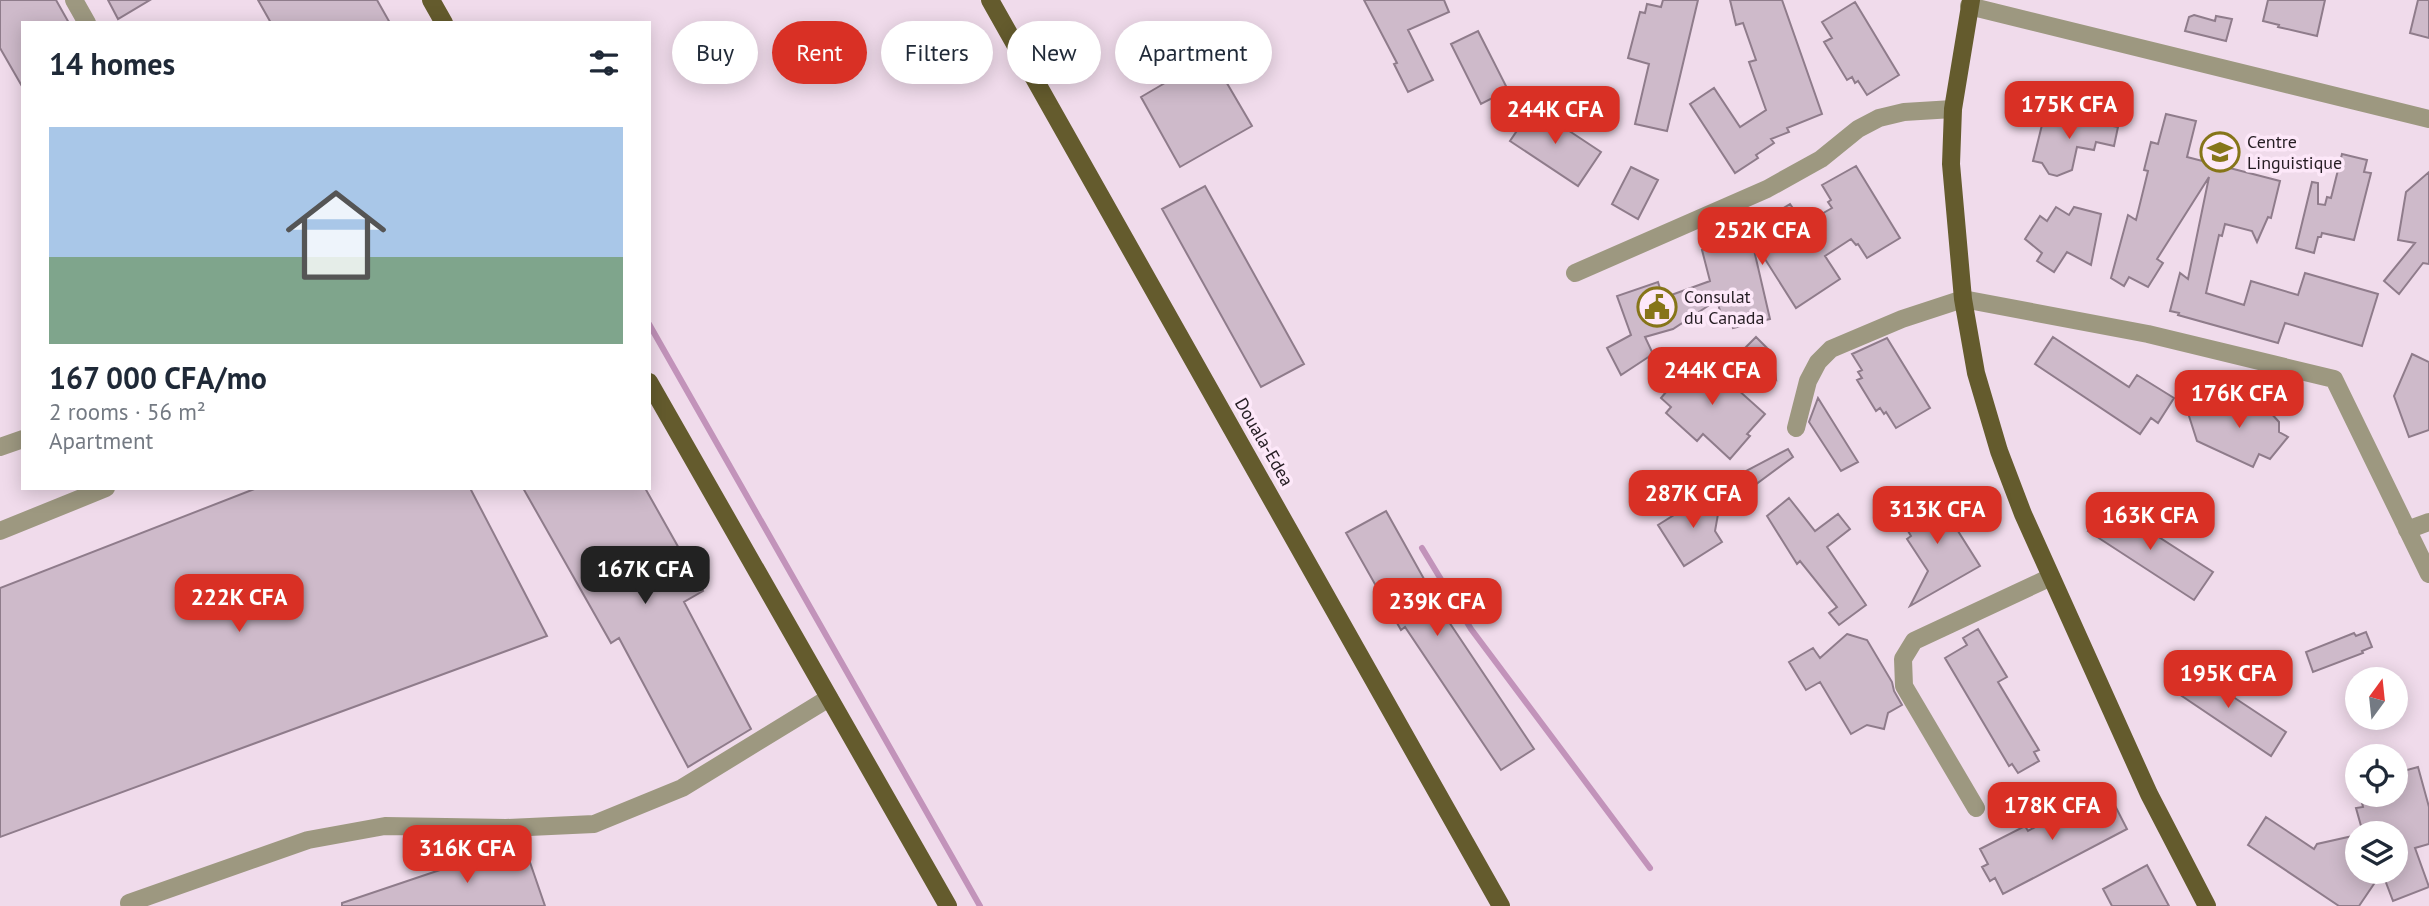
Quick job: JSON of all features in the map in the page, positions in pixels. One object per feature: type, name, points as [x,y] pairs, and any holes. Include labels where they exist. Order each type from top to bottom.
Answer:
[{"type":"main road","points":[[432,0],[443,21]]},
{"type":"main road","name":"Douala-Edea","points":[[990,0],[1501,906]]},
{"type":"main road","points":[[1970,3],[1953,109],[1951,164],[1963,299],[1976,373],[1998,450],[2051,577],[2149,794],[2207,906]]},
{"type":"main road","points":[[651,386],[947,906]]},
{"type":"street","points":[[74,0],[86,21]]},
{"type":"street","points":[[1970,3],[2429,119]]},
{"type":"street","points":[[1575,274],[1767,189],[1822,159],[1858,129],[1879,118],[1904,112],[1953,109]]},
{"type":"street","points":[[1796,428],[1808,381],[1818,362],[1831,349],[1902,319],[1963,299],[2148,334],[2334,379],[2429,574]]},
{"type":"street","points":[[0,447],[21,440]]},
{"type":"street","points":[[0,531],[101,490]]},
{"type":"street","points":[[2407,530],[2429,522]]},
{"type":"street","points":[[1976,808],[1904,686],[1903,659],[1914,641],[2051,577]]},
{"type":"street","points":[[129,903],[308,840],[385,826],[506,828],[594,824],[682,788],[829,698]]},
{"type":"building","points":[[0,0],[56,0],[68,21],[21,21],[21,85],[0,48]]},
{"type":"building","points":[[108,0],[150,0],[118,19]]},
{"type":"building","points":[[258,0],[377,0],[389,21],[270,21]]},
{"type":"building","points":[[1364,0],[1444,0],[1449,12],[1408,30],[1433,80],[1408,92],[1394,64],[1397,63]]},
{"type":"building","points":[[1663,0],[1698,0],[1667,131],[1635,124],[1649,64],[1628,58],[1640,12],[1645,13],[1647,4],[1661,7]]},
{"type":"building","points":[[1730,0],[1782,0],[1822,114],[1787,128],[1789,132],[1771,139],[1774,143],[1756,155],[1758,158],[1735,173],[1690,104],[1714,88],[1740,127],[1766,110],[1749,62],[1756,60],[1743,23],[1736,25]]},
{"type":"building","points":[[2268,0],[2325,0],[2317,36],[2263,21]]},
{"type":"building","points":[[2418,0],[2429,0],[2429,38],[2410,33]]},
{"type":"building","points":[[1855,2],[1899,75],[1867,95],[1858,81],[1855,83],[1852,77],[1847,80],[1824,42],[1832,38],[1822,22]]},
{"type":"building","points":[[2194,15],[2215,21],[2216,16],[2232,19],[2226,41],[2185,31],[2189,17]]},
{"type":"building","points":[[1478,31],[1508,90],[1481,104],[1451,44]]},
{"type":"building","points":[[1163,84],[1227,84],[1252,126],[1180,167],[1141,97]]},
{"type":"building","points":[[1533,107],[1601,152],[1578,186],[1510,141]]},
{"type":"building","points":[[2045,113],[2118,127],[2114,146],[2096,142],[2094,150],[2077,147],[2072,170],[2057,176],[2049,174],[2042,163],[2033,161]]},
{"type":"building","points":[[2166,114],[2196,121],[2187,157],[2280,181],[2271,218],[2268,217],[2257,242],[2252,231],[2225,224],[2222,236],[2219,235],[2206,293],[2244,305],[2251,281],[2298,295],[2305,273],[2378,294],[2362,346],[2285,323],[2278,343],[2170,311],[2180,273],[2188,279],[2209,177],[2157,259],[2163,263],[2148,287],[2129,277],[2124,286],[2111,278],[2128,215],[2136,220],[2148,171],[2144,170],[2151,142],[2158,144]]},
{"type":"building","points":[[2342,154],[2367,160],[2364,172],[2371,173],[2354,240],[2322,233],[2321,237],[2318,237],[2314,253],[2296,248],[2312,182],[2318,183],[2318,204],[2325,205],[2327,197],[2331,198]]},
{"type":"building","points":[[1856,166],[1900,238],[1867,258],[1858,244],[1851,239],[1825,256],[1840,279],[1796,308],[1751,237],[1770,319],[1733,328],[1731,319],[1723,322],[1717,300],[1673,329],[1645,337],[1653,354],[1621,375],[1607,348],[1631,335],[1617,296],[1658,282],[1663,298],[1710,281],[1702,250],[1733,242],[1736,235],[1767,228],[1763,221],[1790,204],[1804,224],[1832,208],[1828,202],[1831,200],[1822,185]]},
{"type":"building","points":[[1631,167],[1658,180],[1638,219],[1612,204]]},
{"type":"building","points":[[2429,172],[2429,264],[2423,263],[2399,294],[2384,281],[2415,243],[2398,240],[2406,192]]},
{"type":"building","points":[[1205,186],[1304,364],[1261,387],[1162,209]]},
{"type":"building","points":[[2056,207],[2069,215],[2074,207],[2101,214],[2091,265],[2067,252],[2054,272],[2037,261],[2042,253],[2025,239],[2040,216],[2047,221]]},
{"type":"building","points":[[1756,337],[1773,354],[1776,379],[1745,348]]},
{"type":"building","points":[[2053,337],[2129,387],[2137,375],[2174,398],[2158,423],[2151,418],[2140,434],[2035,364]]},
{"type":"building","points":[[1887,338],[1930,408],[1896,428],[1886,412],[1884,414],[1880,408],[1876,411],[1857,380],[1862,378],[1858,372],[1862,370],[1852,354]]},
{"type":"building","points":[[1698,354],[1765,414],[1730,459],[1703,434],[1697,441],[1666,413],[1671,407],[1661,398]]},
{"type":"building","points":[[2412,354],[2429,362],[2429,430],[2409,437],[2394,396]]},
{"type":"building","points":[[2248,396],[2261,400],[2272,408],[2270,412],[2279,422],[2279,432],[2288,437],[2270,459],[2259,454],[2253,467],[2197,441],[2188,413],[2224,401],[2241,409]]},
{"type":"building","points":[[1818,398],[1858,462],[1841,471],[1809,422]]},
{"type":"building","points":[[1788,449],[1793,457],[1736,499],[1727,485],[1744,472]]},
{"type":"building","points":[[252,490],[471,490],[547,636],[0,837],[0,588]]},
{"type":"building","points":[[524,490],[646,490],[703,591],[684,602],[751,729],[688,767],[619,638],[611,643]]},
{"type":"building","points":[[1722,492],[1715,531],[1722,542],[1684,566],[1658,525],[1698,500],[1703,508]]},
{"type":"building","points":[[1934,493],[1980,566],[1910,606],[1928,571],[1907,539],[1911,536],[1908,531],[1910,529],[1901,513]]},
{"type":"building","points":[[1789,498],[1815,531],[1838,514],[1850,529],[1827,547],[1866,605],[1839,625],[1829,613],[1837,607],[1800,561],[1797,564],[1767,516]]},
{"type":"building","points":[[2106,503],[2213,572],[2194,600],[2088,531]]},
{"type":"building","points":[[1386,511],[1443,613],[1534,749],[1501,770],[1405,627],[1401,630],[1346,533]]},
{"type":"building","points":[[1978,629],[2007,677],[1998,682],[2039,750],[2034,752],[2039,761],[2018,773],[2012,764],[2009,766],[1945,658],[1967,645],[1963,638]]},
{"type":"building","points":[[2366,632],[2372,647],[2313,672],[2306,652],[2354,633],[2356,636]]},
{"type":"building","points":[[1847,634],[1867,640],[1902,705],[1888,713],[1884,729],[1867,725],[1851,734],[1820,682],[1806,690],[1789,662],[1813,648],[1820,658]]},
{"type":"building","points":[[2185,665],[2286,732],[2271,756],[2170,688]]},
{"type":"building","points":[[2418,767],[2429,807],[2429,844],[2415,848],[2429,887],[2393,901],[2387,884],[2408,884],[2408,821],[2360,821],[2356,808],[2408,807],[2408,770]]},
{"type":"building","points":[[2106,788],[2127,829],[2003,894],[1995,878],[1990,881],[1982,867],[1988,864],[1980,849],[2025,826],[2028,831]]},
{"type":"building","points":[[2266,817],[2314,849],[2317,844],[2345,838],[2345,884],[2374,884],[2359,906],[2339,906],[2248,845]]},
{"type":"building","points":[[523,842],[545,906],[342,906],[342,903]]},
{"type":"building","points":[[2147,865],[2169,906],[2112,906],[2103,889]]},
{"type":"waterway","points":[[651,328],[980,906]]},
{"type":"waterway","points":[[1422,548],[1471,629],[1650,868]]},
{"type":"place","name":"Centre Linguistique","points":[[2220,152]]},
{"type":"place","name":"Consulat du Canada","points":[[1657,307]]}]
